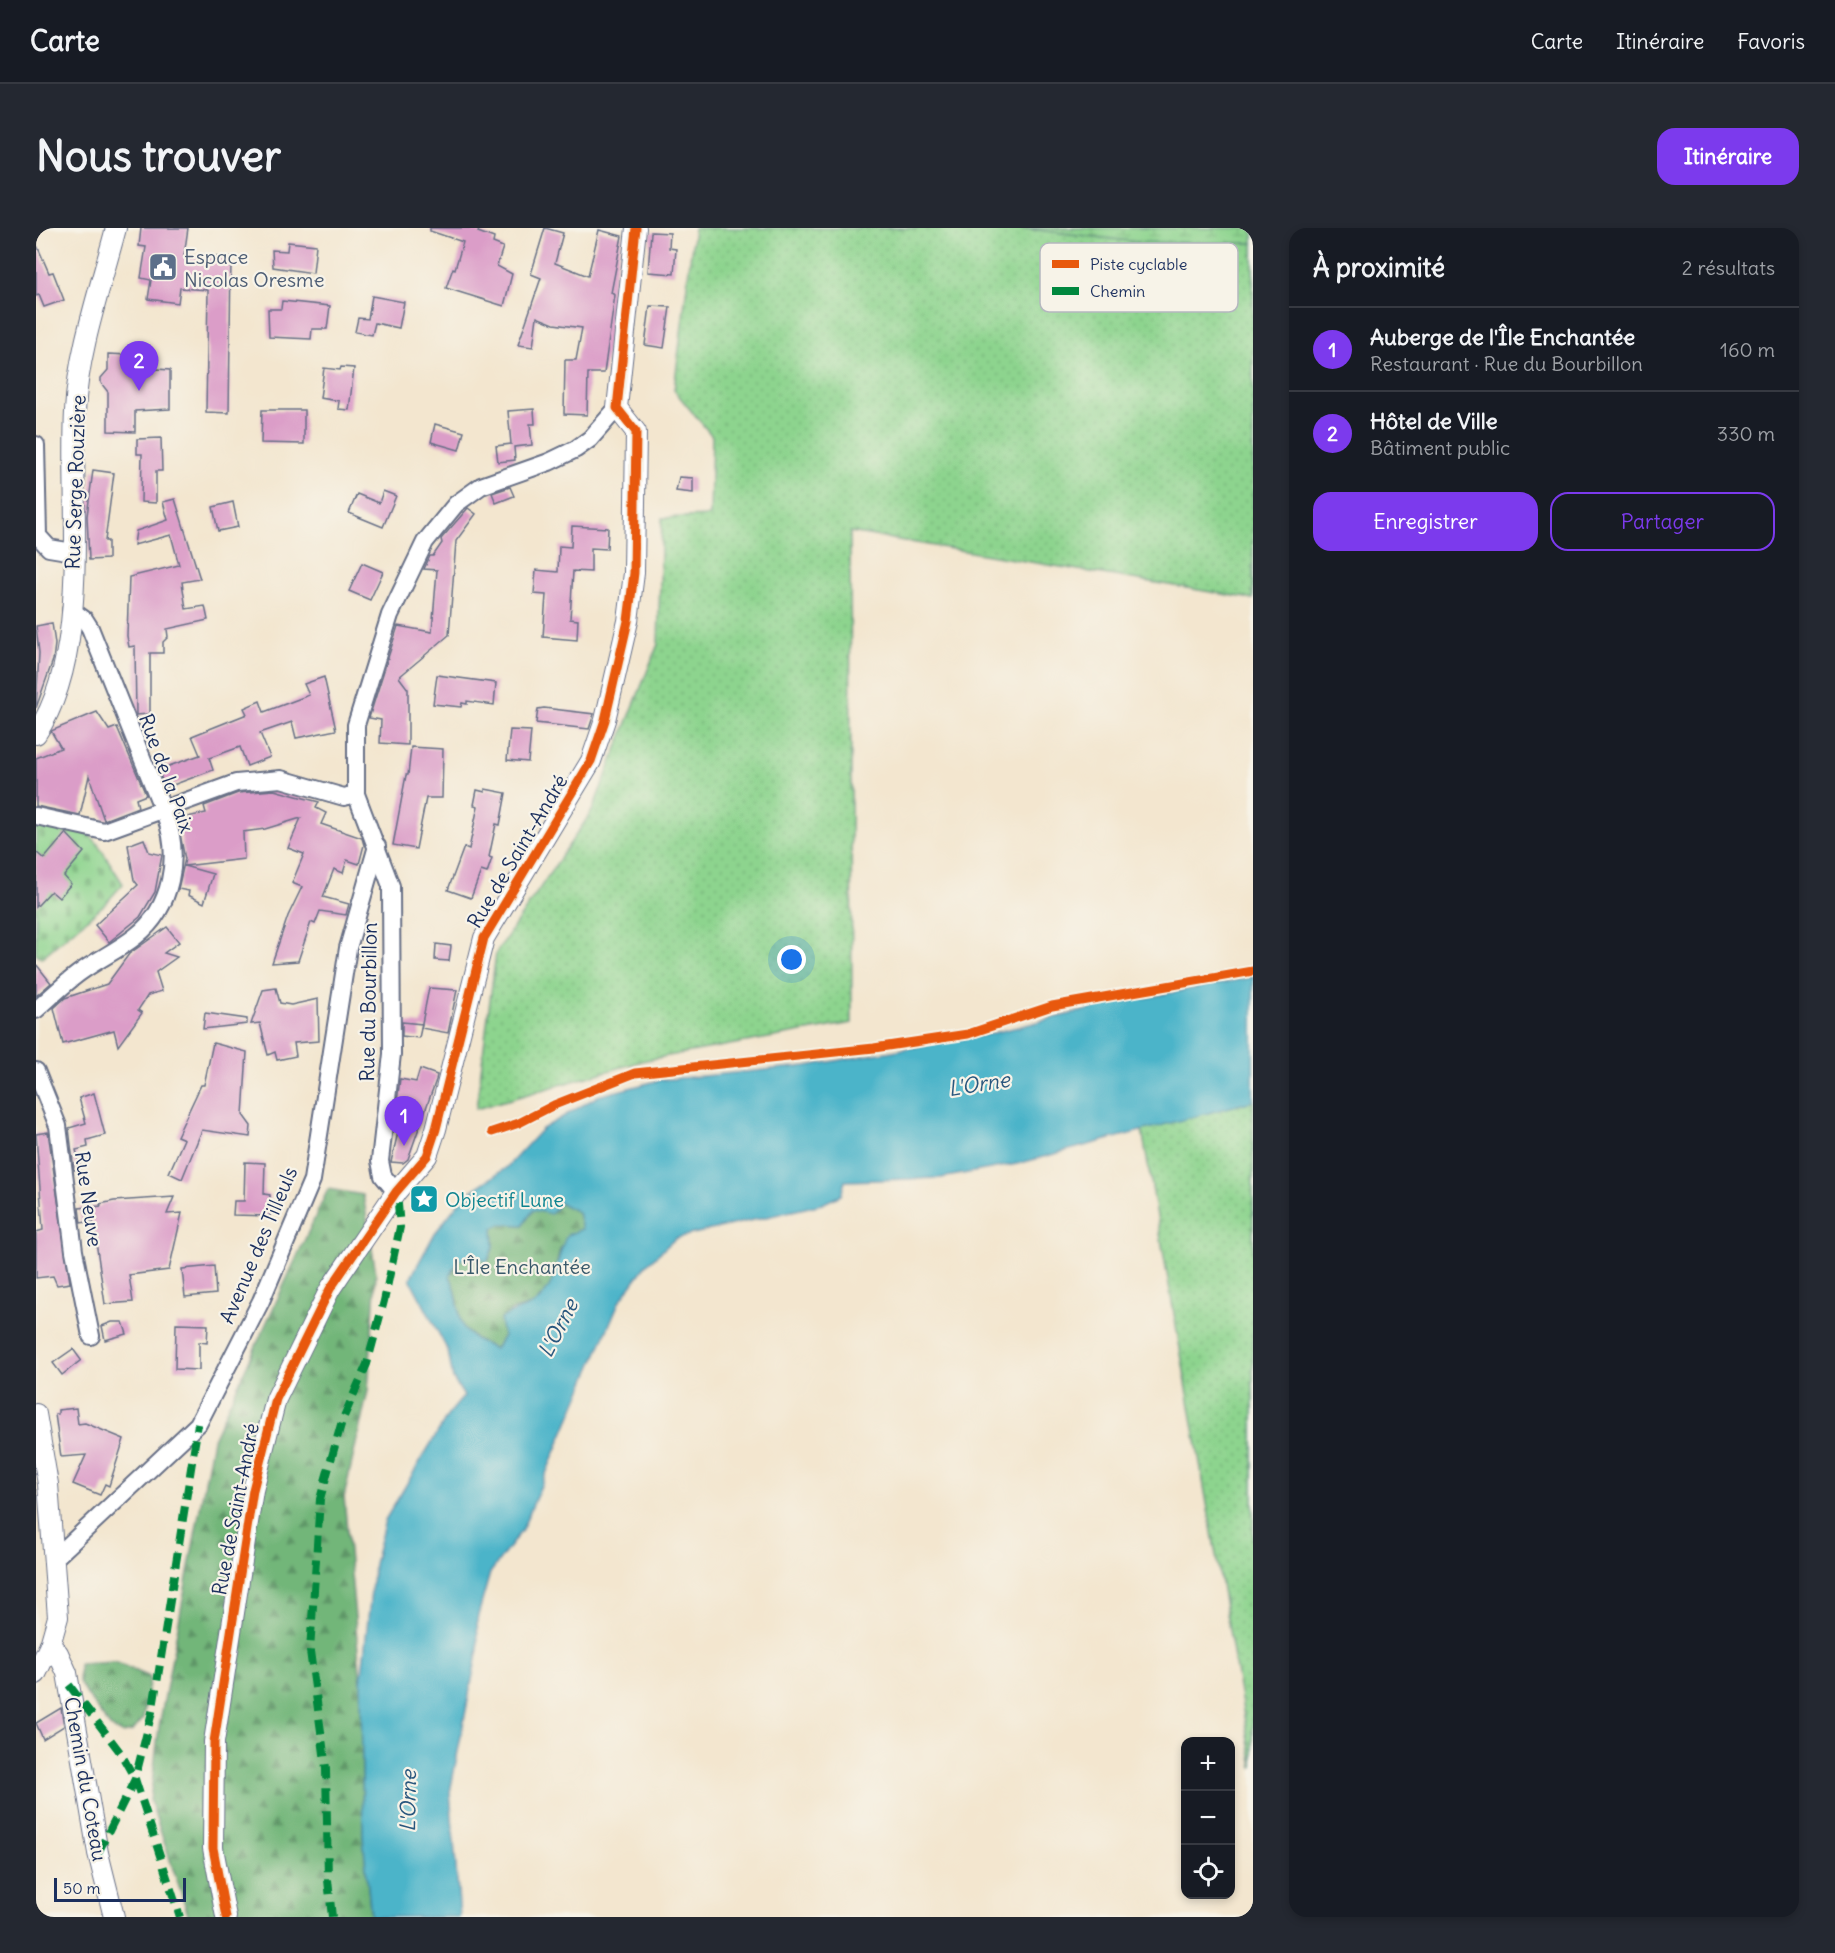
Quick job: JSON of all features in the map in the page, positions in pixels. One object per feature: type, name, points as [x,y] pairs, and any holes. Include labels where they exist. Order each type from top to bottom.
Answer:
[{"type":"street","name":"Rue Serge Rouzière","points":[[36,734],[48,714],[63,677],[71,610],[77,394],[116,228]]},
{"type":"street","points":[[36,816],[104,831],[236,783],[281,779],[344,798],[356,794],[356,725],[390,615],[425,542],[468,494],[481,486],[549,462],[576,449],[590,439],[617,408],[636,228]]},
{"type":"street","name":"Rue de Saint-André","points":[[226,1917],[213,1848],[214,1742],[253,1490],[276,1399],[330,1289],[396,1192],[427,1156],[436,1129],[484,938],[591,761],[605,720],[628,621],[633,573],[636,432],[617,408]]},
{"type":"street","points":[[36,445],[38,536],[49,548],[73,552]]},
{"type":"street","name":"Rue de la Paix","points":[[36,1010],[80,972],[137,936],[162,909],[173,864],[172,844],[163,810],[90,628],[86,620],[71,610]]},
{"type":"street","name":"Rue du Bourbillon","points":[[356,794],[392,886],[392,1054],[381,1161],[383,1176],[396,1192]]},
{"type":"street","name":"Avenue des Tilleuls","points":[[55,1558],[198,1424],[261,1301],[312,1180],[348,948],[377,846]]},
{"type":"street","name":"Rue Neuve","points":[[36,1071],[58,1126],[74,1251],[91,1336]]},
{"type":"street","points":[[36,1414],[48,1484],[58,1617],[50,1646],[36,1674]]},
{"type":"street","name":"Chemin du Coteau","points":[[50,1646],[58,1653],[67,1673],[98,1853],[114,1917]]},
{"type":"green space","points":[[694,228],[1021,228],[1138,242],[1253,243],[1253,599],[850,532],[852,1023],[646,1060],[476,1109],[496,953],[592,811],[658,644],[662,518],[710,516],[712,436],[674,390]]},
{"type":"green space","points":[[1021,228],[1253,228],[1253,243],[1138,242]]},
{"type":"green space","points":[[36,820],[89,834],[98,844],[123,884],[106,903],[41,958],[36,953]]},
{"type":"green space","points":[[1253,1101],[1253,1768],[1142,1130]]},
{"type":"green space","points":[[328,1189],[363,1195],[376,1273],[368,1391],[344,1497],[361,1683],[363,1837],[371,1917],[189,1917],[150,1800],[159,1727],[213,1439]]},
{"type":"green space","name":"L'Île Enchantée","points":[[560,1203],[578,1212],[582,1229],[560,1249],[552,1285],[534,1304],[510,1311],[503,1336],[495,1349],[478,1341],[468,1333],[459,1318],[455,1289],[450,1276],[458,1259],[478,1257],[488,1262],[494,1246],[493,1228],[501,1224],[523,1225],[533,1210]]},
{"type":"green space","points":[[115,1662],[150,1677],[143,1719],[133,1731],[123,1734],[110,1727],[79,1682],[79,1664]]},
{"type":"water","name":"L'Orne","points":[[1253,977],[1253,1101],[1017,1164],[941,1178],[845,1181],[841,1195],[822,1204],[676,1238],[646,1265],[619,1302],[522,1530],[490,1573],[477,1619],[478,1649],[450,1792],[460,1917],[371,1917],[363,1837],[361,1683],[374,1564],[385,1520],[448,1415],[464,1396],[453,1379],[448,1351],[410,1279],[435,1233],[465,1195],[506,1168],[542,1129],[598,1096],[660,1080],[806,1066],[989,1034],[1103,1006]],"holes":[[[560,1203],[578,1212],[582,1229],[567,1235],[548,1289],[531,1306],[500,1320],[503,1336],[495,1349],[469,1334],[460,1319],[455,1289],[450,1276],[458,1260],[478,1257],[487,1262],[494,1246],[493,1228],[501,1224],[523,1225],[533,1210],[551,1214]]]},
{"type":"building","points":[[141,228],[188,228],[184,256],[231,257],[229,413],[206,412],[208,290],[180,288],[178,303],[148,299],[151,280],[141,278],[146,247],[139,246]]},
{"type":"building","points":[[430,228],[480,228],[478,232],[494,238],[493,243],[503,247],[497,266],[512,274],[504,306],[446,288],[453,268],[455,269],[463,242],[430,231]]},
{"type":"building","points":[[545,228],[563,233],[555,263],[588,276],[599,230],[622,236],[611,293],[615,295],[604,373],[588,373],[587,415],[564,414],[565,360],[576,360],[582,328],[554,324],[537,317],[533,347],[518,345],[541,278],[531,274]]},
{"type":"building","points":[[651,232],[670,233],[669,248],[676,249],[674,274],[648,272]]},
{"type":"building","points":[[288,242],[316,245],[313,273],[273,267],[272,250],[287,251]]},
{"type":"building","points":[[36,243],[49,273],[53,272],[64,300],[44,307],[39,295],[36,296]]},
{"type":"building","points":[[372,296],[404,302],[399,328],[375,323],[372,335],[355,332],[358,318],[368,319]]},
{"type":"building","points":[[282,301],[330,306],[327,329],[312,329],[311,339],[269,337],[268,309],[281,309]]},
{"type":"building","points":[[650,306],[670,307],[664,348],[645,345]]},
{"type":"building","points":[[108,354],[129,355],[128,367],[170,370],[170,409],[135,411],[135,432],[108,431],[108,392],[101,383],[101,378],[108,370]]},
{"type":"building","points":[[341,367],[354,368],[349,410],[338,409],[339,401],[320,398],[324,368],[340,370]]},
{"type":"building","points":[[534,409],[535,424],[530,424],[532,445],[514,447],[515,460],[498,462],[496,446],[511,444],[508,411]]},
{"type":"building","points":[[262,410],[304,410],[304,444],[261,443]]},
{"type":"building","points":[[435,424],[464,432],[459,450],[431,442]]},
{"type":"building","points":[[161,438],[162,471],[156,471],[156,503],[141,502],[142,454],[137,454],[137,439]]},
{"type":"building","points":[[93,470],[114,473],[105,541],[108,541],[108,559],[89,560],[87,516]]},
{"type":"building","points":[[679,477],[693,478],[693,493],[676,491]]},
{"type":"building","points":[[510,487],[514,496],[496,503],[492,493]]},
{"type":"building","points":[[383,491],[396,496],[383,527],[349,513],[357,494],[379,503]]},
{"type":"building","points":[[175,499],[200,579],[182,582],[186,609],[205,606],[208,620],[167,629],[168,637],[163,642],[163,653],[150,653],[150,714],[136,715],[135,646],[129,647],[127,636],[129,577],[179,565],[171,535],[134,545],[136,531],[168,520],[163,502]]},
{"type":"building","points":[[233,502],[238,527],[218,531],[213,507]]},
{"type":"building","points":[[468,508],[476,514],[456,541],[449,635],[399,677],[408,689],[408,745],[380,743],[381,720],[369,718],[398,626],[432,632],[437,570],[424,569],[430,556],[433,556],[442,543],[441,539]]},
{"type":"building","points":[[572,526],[608,528],[607,549],[591,548],[591,572],[573,571],[570,619],[578,620],[577,640],[543,637],[546,595],[534,594],[536,570],[558,572],[559,546],[571,547]]},
{"type":"building","points":[[362,563],[383,572],[370,600],[349,591]]},
{"type":"building","points":[[52,623],[55,644],[53,660],[36,708],[39,653],[36,626]]},
{"type":"building","points":[[437,675],[496,683],[494,705],[467,701],[467,704],[462,703],[461,707],[433,704]]},
{"type":"building","points":[[324,677],[336,730],[296,738],[292,722],[260,733],[270,757],[247,766],[240,747],[209,758],[213,770],[165,788],[156,764],[163,761],[166,767],[200,755],[192,736],[247,714],[244,708],[260,701],[264,712],[309,695],[304,684]]},
{"type":"building","points":[[538,709],[594,714],[589,729],[536,723]]},
{"type":"building","points":[[97,712],[109,730],[117,727],[146,795],[136,799],[138,807],[104,820],[89,776],[80,815],[36,806],[36,758],[61,748],[51,731]]},
{"type":"building","points":[[510,730],[531,731],[528,762],[507,760]]},
{"type":"building","points":[[411,747],[443,749],[442,798],[426,798],[416,849],[393,845],[406,775],[408,775]]},
{"type":"building","points":[[485,789],[506,793],[500,825],[496,824],[489,857],[492,858],[487,873],[481,871],[471,898],[448,890],[464,847],[469,849],[478,806],[474,805],[477,790],[485,792]]},
{"type":"building","points":[[274,790],[319,802],[316,808],[326,813],[321,824],[362,838],[364,845],[359,864],[347,860],[343,873],[334,869],[323,897],[349,904],[346,915],[320,911],[315,924],[311,922],[298,961],[272,963],[288,916],[302,887],[292,883],[304,854],[288,848],[301,818],[265,829],[243,832],[244,859],[184,866],[213,874],[204,903],[188,895],[189,891],[178,889],[185,859],[177,819],[206,813],[204,806],[238,793]]},
{"type":"building","points":[[66,833],[84,852],[64,876],[71,884],[59,898],[51,891],[36,907],[36,852],[44,859]]},
{"type":"building","points":[[144,839],[149,852],[162,855],[155,892],[140,917],[109,942],[95,925],[138,885],[134,880],[128,845]]},
{"type":"building","points":[[167,927],[179,942],[164,953],[177,957],[156,972],[162,991],[148,995],[138,1010],[142,1013],[118,1046],[114,1030],[63,1044],[54,1008],[65,998],[107,984],[129,954]]},
{"type":"building","points":[[436,944],[451,946],[449,961],[435,960]]},
{"type":"building","points":[[36,964],[51,983],[36,996]]},
{"type":"building","points":[[276,988],[280,1003],[291,1005],[318,999],[319,1041],[294,1043],[296,1056],[277,1060],[275,1052],[268,1055],[260,1023],[251,1024],[263,990]]},
{"type":"building","points":[[429,988],[457,990],[448,1033],[421,1028]]},
{"type":"building","points":[[205,1013],[247,1019],[247,1024],[203,1029]]},
{"type":"building","points":[[402,1022],[422,1024],[419,1038],[402,1036]]},
{"type":"building","points":[[213,1043],[247,1052],[243,1115],[251,1126],[250,1137],[202,1130],[182,1179],[169,1173],[184,1139],[177,1136],[201,1085],[204,1085]]},
{"type":"building","points":[[420,1069],[437,1075],[436,1080],[408,1159],[403,1163],[391,1162],[403,1111],[396,1110],[400,1079],[416,1082]]},
{"type":"building","points":[[94,1093],[105,1135],[87,1140],[88,1147],[76,1150],[81,1168],[74,1170],[69,1128],[86,1123],[79,1098]]},
{"type":"building","points":[[48,1132],[70,1283],[57,1285],[53,1276],[36,1278],[36,1232],[43,1230],[36,1134]]},
{"type":"building","points":[[245,1162],[265,1163],[264,1194],[270,1195],[270,1216],[233,1215],[234,1201],[244,1201]]},
{"type":"building","points":[[174,1197],[167,1214],[182,1213],[169,1270],[129,1275],[133,1302],[105,1304],[93,1221],[81,1223],[79,1208],[101,1206],[100,1204],[114,1201]]},
{"type":"building","points":[[214,1266],[216,1294],[185,1297],[182,1269]]},
{"type":"building","points":[[112,1322],[123,1322],[127,1334],[105,1340],[102,1326]]},
{"type":"building","points":[[176,1324],[208,1325],[207,1343],[199,1342],[199,1370],[175,1369]]},
{"type":"building","points":[[73,1349],[81,1360],[62,1375],[53,1363]]},
{"type":"building","points":[[76,1408],[78,1424],[85,1423],[124,1439],[109,1486],[105,1484],[100,1495],[73,1484],[86,1455],[61,1457],[55,1414],[58,1414],[58,1410]]},
{"type":"building","points":[[61,1708],[64,1726],[43,1739],[36,1723]]},
{"type":"marked path","points":[[332,1917],[328,1880],[326,1768],[310,1651],[320,1499],[342,1421],[367,1364],[384,1301],[400,1227],[397,1193]]},
{"type":"marked path","points":[[98,1853],[135,1779],[153,1708],[198,1424]]},
{"type":"marked path","points":[[69,1685],[120,1752],[135,1779],[180,1917]]},
{"type":"cycle path","points":[[226,1917],[213,1848],[214,1742],[253,1490],[276,1399],[330,1289],[396,1192],[427,1156],[436,1129],[484,938],[591,761],[605,720],[628,621],[634,573],[636,432],[617,408],[636,228]]},
{"type":"cycle path","points":[[492,1132],[519,1123],[554,1105],[635,1073],[874,1048],[968,1034],[1052,1006],[1253,971]]},
{"type":"place","name":"Espace Nicolas Oresme","points":[[163,267]]},
{"type":"place","name":"Hôtel de Ville","points":[[139,391]]},
{"type":"place","name":"Auberge de l'Île Enchantée","points":[[404,1146]]},
{"type":"place","name":"Objectif Lune","points":[[424,1199]]}]
